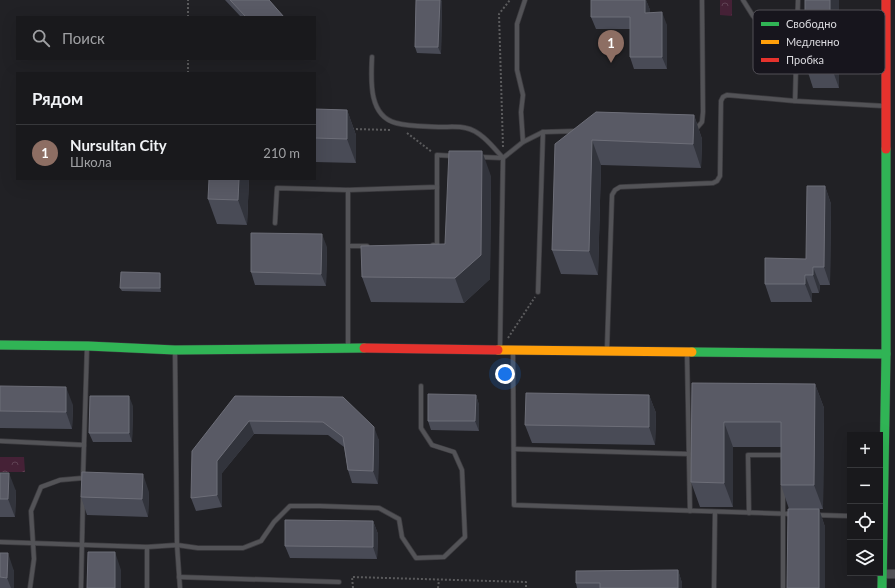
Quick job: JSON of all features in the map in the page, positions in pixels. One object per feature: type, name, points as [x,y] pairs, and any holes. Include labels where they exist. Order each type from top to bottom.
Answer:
[{"type":"street","points":[[882,504],[891,354],[886,106],[886,0]]},
{"type":"street","points":[[0,345],[88,346],[175,350],[348,348],[891,354]]},
{"type":"street","points":[[883,574],[895,574]]},
{"type":"street","points":[[882,576],[882,588]]},
{"type":"lane","points":[[523,142],[520,112],[523,94],[517,70],[517,24],[525,0]]},
{"type":"lane","points":[[688,129],[696,129],[702,122],[702,0]]},
{"type":"lane","points":[[743,0],[753,16]]},
{"type":"lane","points":[[798,0],[798,10]]},
{"type":"lane","points":[[372,57],[374,101],[378,110],[385,118],[395,123],[414,126],[466,128],[483,137],[503,158],[500,350]]},
{"type":"lane","points":[[795,101],[796,74]]},
{"type":"lane","points":[[607,351],[612,195],[615,190],[620,188],[713,183],[717,181],[720,176],[721,101],[727,95],[795,101],[886,106]]},
{"type":"lane","points":[[474,156],[503,158],[523,142],[543,132],[581,131]]},
{"type":"lane","points":[[538,292],[543,132]]},
{"type":"lane","points":[[430,246],[437,246],[437,155],[459,156]]},
{"type":"lane","points":[[275,223],[277,188],[348,190],[437,187]]},
{"type":"lane","points":[[348,190],[348,348]]},
{"type":"lane","points":[[349,246],[372,246]]},
{"type":"lane","points":[[83,486],[88,346]]},
{"type":"lane","points":[[175,350],[180,588]]},
{"type":"lane","points":[[513,350],[514,505],[798,515]]},
{"type":"lane","points":[[687,352],[690,511]]},
{"type":"lane","points":[[0,542],[82,546],[243,548],[261,541],[274,522],[290,506],[320,506],[379,508],[399,519],[402,537],[416,558],[444,557],[465,537],[462,470],[454,452],[432,445],[421,428],[421,386]]},
{"type":"lane","points":[[0,441],[84,445]]},
{"type":"lane","points":[[514,449],[689,454]]},
{"type":"lane","points":[[749,513],[748,455],[783,455],[783,463]]},
{"type":"lane","points":[[783,477],[783,588]]},
{"type":"lane","points":[[30,588],[34,559],[30,511],[41,487],[60,480],[83,478]]},
{"type":"lane","points":[[81,588],[83,493]]},
{"type":"lane","points":[[714,588],[715,512]]},
{"type":"lane","points":[[813,515],[847,516]]},
{"type":"lane","points":[[147,547],[147,588]]},
{"type":"lane","points":[[179,577],[339,582]]},
{"type":"path","points":[[188,0],[188,16]]},
{"type":"path","points":[[503,158],[499,14],[510,0]]},
{"type":"path","points":[[188,60],[188,72]]},
{"type":"path","points":[[352,129],[396,130]]},
{"type":"path","points":[[404,130],[437,155]]},
{"type":"path","points":[[500,350],[538,292]]},
{"type":"path","points":[[353,588],[352,577],[526,582],[526,588]]},
{"type":"path","points":[[438,588],[439,580]]},
{"type":"green space","points":[[720,0],[732,0],[732,16],[720,15]]},
{"type":"green space","points":[[0,457],[24,457],[25,472],[0,472]]},
{"type":"building","points":[[230,0],[269,0],[283,16],[245,16]]},
{"type":"building","points":[[416,0],[440,0],[438,47],[415,47]]},
{"type":"building","points":[[591,0],[645,0],[645,13],[662,12],[662,57],[630,57],[630,17],[591,17]]},
{"type":"building","points":[[805,0],[830,0],[830,10],[805,10]]},
{"type":"building","points":[[316,109],[347,110],[347,139],[316,138]]},
{"type":"building","points":[[596,112],[694,115],[693,144],[592,140],[589,251],[552,250],[555,144]]},
{"type":"building","points":[[449,151],[482,151],[481,255],[455,278],[362,277],[361,246],[445,244]]},
{"type":"building","points":[[209,180],[239,180],[238,200],[208,199]]},
{"type":"building","points":[[807,186],[825,186],[824,267],[813,267],[813,275],[805,275],[805,284],[765,284],[765,258],[806,259]]},
{"type":"building","points":[[251,233],[322,234],[321,274],[251,272]]},
{"type":"building","points":[[121,272],[160,273],[160,288],[120,288]]},
{"type":"building","points":[[692,383],[815,384],[814,485],[781,485],[781,422],[724,422],[724,483],[691,482]]},
{"type":"building","points":[[0,386],[66,387],[66,412],[0,411]]},
{"type":"building","points":[[526,393],[649,395],[649,427],[525,425]]},
{"type":"building","points":[[428,394],[476,395],[475,421],[428,421]]},
{"type":"building","points":[[90,396],[129,396],[129,433],[89,433]]},
{"type":"building","points":[[235,396],[343,397],[374,427],[373,471],[348,470],[343,437],[323,422],[249,421],[217,461],[217,495],[191,498],[192,451]]},
{"type":"building","points":[[82,472],[143,474],[142,499],[81,497]]},
{"type":"building","points":[[0,473],[9,473],[8,499],[0,499]]},
{"type":"building","points":[[788,509],[819,509],[819,588],[787,588]]},
{"type":"building","points":[[285,520],[373,521],[373,547],[285,546]]},
{"type":"building","points":[[88,552],[115,552],[115,588],[87,588]]},
{"type":"building","points":[[0,553],[8,553],[7,578],[0,577]]},
{"type":"building","points":[[678,570],[678,588],[600,588],[600,583],[576,583],[576,571]]},
{"type":"traffic: fast","points":[[882,588],[886,354],[886,149]]},
{"type":"traffic: fast","points":[[0,345],[88,346],[175,350],[364,348]]},
{"type":"traffic: fast","points":[[692,352],[886,354]]},
{"type":"traffic: slow","points":[[498,350],[692,352]]},
{"type":"traffic: jam","points":[[886,0],[886,149]]},
{"type":"traffic: jam","points":[[364,348],[498,350]]},
{"type":"place","name":"Nursultan City","points":[[611,63]]}]
